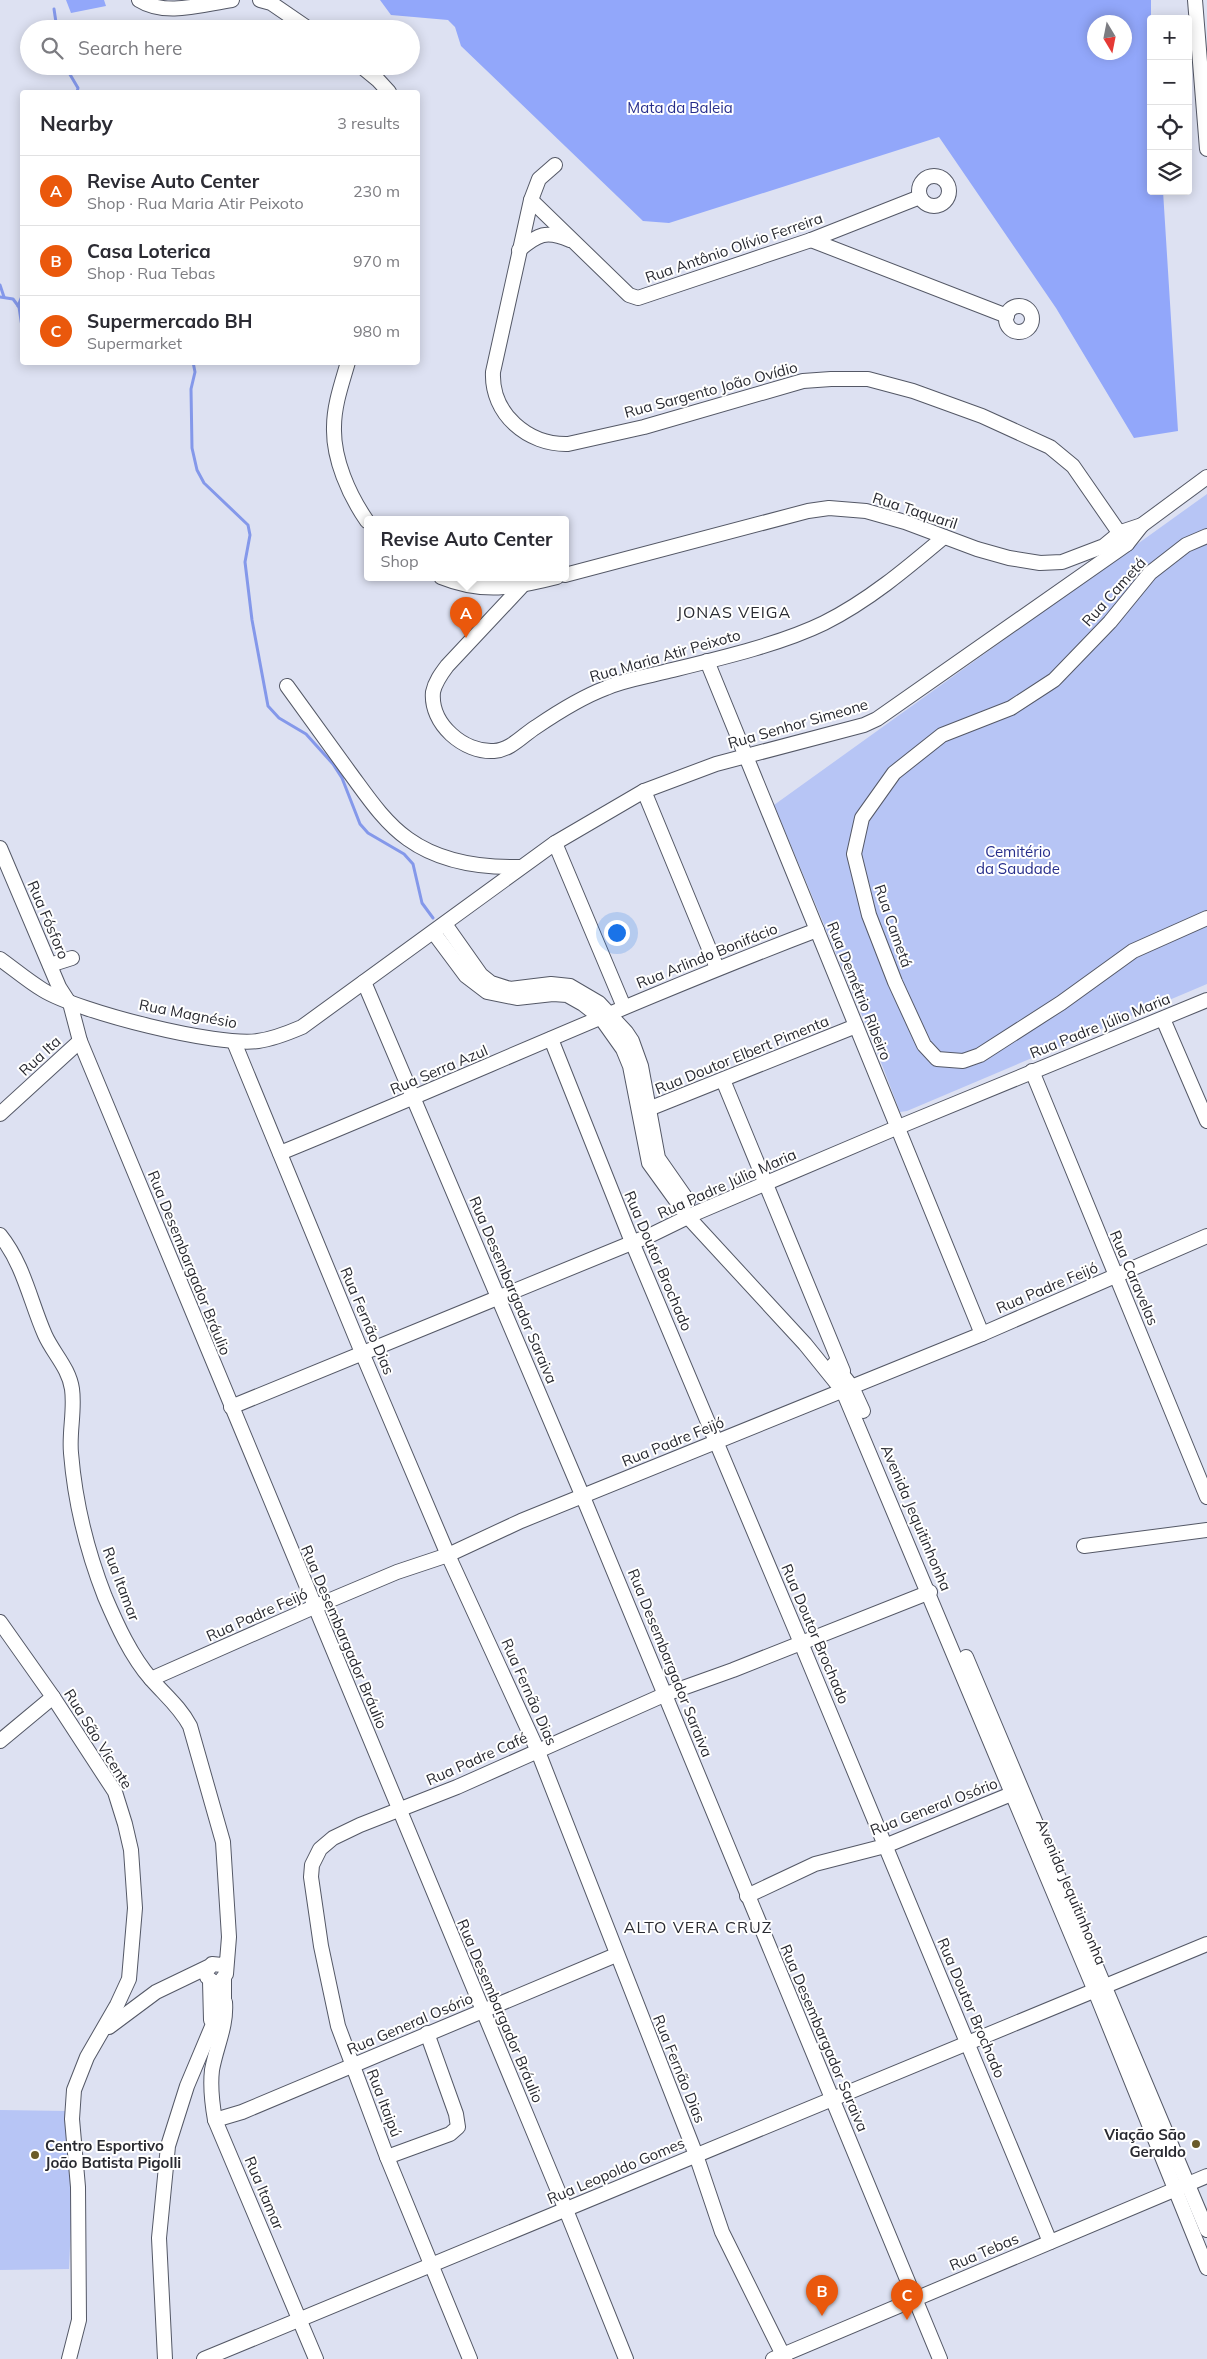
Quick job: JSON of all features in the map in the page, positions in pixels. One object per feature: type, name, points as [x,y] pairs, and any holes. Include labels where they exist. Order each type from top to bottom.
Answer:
[{"type":"street","points":[[139,0],[147,5],[160,8],[232,0]]},
{"type":"street","points":[[260,0],[271,3],[296,20]]},
{"type":"street","points":[[1196,0],[1207,149]]},
{"type":"street","points":[[372,75],[387,90]]},
{"type":"street","name":"Rua Sargento João Ovídio","points":[[555,165],[539,179],[531,200],[493,381],[502,409],[508,418],[528,436],[556,444],[568,444],[644,427],[803,381],[831,378],[868,379],[913,391],[982,416],[1050,447],[1073,466],[1124,538]]},
{"type":"street","name":"Rua Antônio Olívio Ferreira","points":[[531,200],[630,295],[638,298],[811,240],[920,196]]},
{"type":"street","points":[[519,250],[534,238],[544,234],[556,234],[576,242]]},
{"type":"street","points":[[811,240],[1007,316]]},
{"type":"street","points":[[347,365],[337,397],[333,428],[343,475],[350,493],[364,516]]},
{"type":"street","name":"Rua Taquaril","points":[[569,574],[808,511],[829,508],[866,511],[905,522],[944,538],[1009,558],[1054,562],[1076,558],[1124,538],[1207,477]]},
{"type":"street","name":"Rua Cametá","points":[[1207,536],[1186,545],[1150,573],[1110,622],[1054,680],[1011,708],[942,735],[894,773],[862,818],[854,854],[869,915],[895,982],[924,1045],[936,1059],[963,1060],[980,1055],[1061,1003],[1133,951],[1207,918]]},
{"type":"street","name":"Rua Maria Atir Peixoto","points":[[522,586],[436,680],[433,693],[436,714],[451,733],[465,744],[480,750],[496,751],[508,747],[537,726],[606,687],[707,661],[802,632],[838,616],[871,595],[944,538]]},
{"type":"street","name":"Rua Senhor Simeone","points":[[439,928],[555,844],[644,791],[744,756],[864,725],[876,719],[1124,538]]},
{"type":"street","points":[[453,581],[482,588],[501,589],[541,581]]},
{"type":"street","name":"Rua Demétrio Ribeiro","points":[[707,661],[896,1128],[982,1334]]},
{"type":"street","points":[[287,686],[378,811],[408,839],[448,858],[498,868],[521,867]]},
{"type":"street","points":[[644,791],[717,968]]},
{"type":"street","points":[[555,844],[624,1008]]},
{"type":"street","name":"Rua Fósforo","points":[[0,848],[59,987],[70,1003]]},
{"type":"street","name":"Rua Magnésio","points":[[70,1003],[154,1026],[234,1042],[258,1041],[302,1027],[439,928]]},
{"type":"street","name":"Avenida Jequitinhonha","points":[[439,928],[477,970],[492,983],[517,989],[563,984],[599,1003],[606,1016],[632,1041],[641,1066],[649,1163],[692,1215],[847,1385],[1100,1989],[1188,2183],[1207,2230]]},
{"type":"street","name":"Rua Arlindo Bonifácio","points":[[606,1016],[717,968],[817,930]]},
{"type":"street","points":[[50,965],[72,958]]},
{"type":"street","points":[[0,959],[44,990],[70,1003]]},
{"type":"street","name":"Rua Desembargador Saraiva","points":[[364,982],[412,1099],[500,1298],[666,1694],[747,1896],[940,2359]]},
{"type":"street","name":"Rua Padre Júlio Maria","points":[[231,1408],[500,1298],[896,1128],[1207,1000]]},
{"type":"street","name":"Rua Desembargador Bráulio","points":[[70,1003],[80,1041],[398,1810],[566,2210],[626,2359]]},
{"type":"street","name":"Rua Serra Azul","points":[[280,1153],[606,1016]]},
{"type":"street","points":[[1163,1019],[1207,1121]]},
{"type":"street","name":"Rua Doutor Elbert Pimenta","points":[[644,1111],[856,1026]]},
{"type":"street","name":"Rua Doutor Brochado","points":[[551,1039],[632,1242],[1050,2242]]},
{"type":"street","name":"Rua Ita","points":[[0,1114],[80,1041]]},
{"type":"street","name":"Rua Fernão Dias","points":[[234,1042],[448,1555],[537,1750],[696,2155],[722,2232],[781,2358]]},
{"type":"street","name":"Rua Caravelas","points":[[1032,1071],[1115,1276],[1204,1478],[1207,1497]]},
{"type":"street","points":[[723,1080],[847,1385]]},
{"type":"street","name":"Rua Itamar","points":[[0,1235],[14,1255],[26,1280],[45,1336],[65,1368],[72,1386],[71,1453],[82,1527],[105,1597],[137,1658],[151,1679],[183,1712],[190,1726],[223,1842],[228,1937],[215,1973],[211,2025]]},
{"type":"street","name":"Rua Padre Feijó","points":[[151,1679],[397,1572],[448,1555],[521,1522],[717,1442],[847,1385],[982,1334],[1207,1236]]},
{"type":"street","points":[[808,1340],[823,1326]]},
{"type":"street","name":"Avenida Jequitinhonha","points":[[847,1385],[930,1592],[989,1725]]},
{"type":"street","points":[[1084,1546],[1207,1530]]},
{"type":"street","name":"Rua Padre Café","points":[[320,1849],[333,1838],[457,1787],[666,1694],[930,1592]]},
{"type":"street","name":"Rua São Vicente","points":[[0,1622],[53,1697],[115,1792],[125,1824],[130,1850],[135,1908],[128,1979],[103,2031],[87,2057],[74,2090],[72,2119],[78,2187],[79,2320],[69,2359]]},
{"type":"street","points":[[0,1741],[53,1697]]},
{"type":"street","name":"Rua General Osório","points":[[747,1896],[815,1864],[886,1846],[1017,1792]]},
{"type":"street","name":"Rua Itaipú","points":[[320,1849],[312,1865],[311,1877],[338,2026],[387,2157],[470,2359]]},
{"type":"street","name":"Rua Leopoldo Gomes","points":[[204,2359],[300,2321],[1207,1944]]},
{"type":"street","name":"Rua General Osório","points":[[215,2120],[242,2112],[616,1955]]},
{"type":"street","points":[[103,2031],[156,1992],[184,1977],[215,1973]]},
{"type":"street","name":"Rua Itamar","points":[[215,1973],[224,1998],[225,2017],[212,2069],[211,2087],[215,2120],[316,2359]]},
{"type":"street","name":"Avenida Jequitinhonha","points":[[1100,1989],[1175,2189],[1207,2268]]},
{"type":"street","name":"Rua Itamar","points":[[211,2025],[224,1998]]},
{"type":"street","points":[[165,2359],[159,2238],[168,2146],[187,2086],[211,2025],[217,2024],[222,2035]]},
{"type":"street","points":[[387,2157],[450,2134],[458,2127],[456,2114],[427,2033]]},
{"type":"street","name":"Rua Tebas","points":[[781,2358],[915,2298],[1207,2176]]},
{"type":"green space","points":[[66,0],[104,0],[106,6],[71,13]]},
{"type":"green space","name":"Mata da Baleia","points":[[380,0],[1151,0],[1151,15],[1147,15],[1147,195],[1163,195],[1178,431],[1134,438],[1056,308],[939,137],[669,223],[643,221],[461,46],[455,27],[448,20],[391,15]]},
{"type":"green space","name":"Cemitério da Saudade","points":[[1207,494],[1207,984],[907,1111],[900,1112],[874,1044],[774,805]]},
{"type":"green space","name":"Centro Esportivo João Batista Pigolli","points":[[0,2110],[68,2111],[72,2200],[69,2269],[0,2270]]},
{"type":"waterway","points":[[54,9],[56,20]]},
{"type":"waterway","points":[[70,75],[78,90]]},
{"type":"waterway","points":[[0,285],[4,297]]},
{"type":"waterway","points":[[0,297],[13,299],[19,307],[20,314]]},
{"type":"waterway","points":[[18,306],[20,301]]},
{"type":"waterway","points":[[194,365],[195,372],[191,389],[192,448],[197,470],[204,483],[248,525],[250,535],[245,562],[252,620],[268,706],[279,718],[306,734],[333,764],[342,778],[360,824],[368,833],[404,854],[413,864],[422,903],[433,918]]},
{"type":"place","name":"Revise Auto Center","points":[[466,638]]},
{"type":"place","name":"Viação São Geraldo","points":[[1196,2144]]},
{"type":"place","name":"Centro Esportivo João Batista Pigolli","points":[[35,2155]]},
{"type":"place","name":"Casa Loterica","points":[[822,2316]]},
{"type":"place","name":"Supermercado BH","points":[[907,2320]]},
{"type":"district","name":"JONAS VEIGA","points":[[734,612]]},
{"type":"district","name":"ALTO VERA CRUZ","points":[[698,1927]]}]
